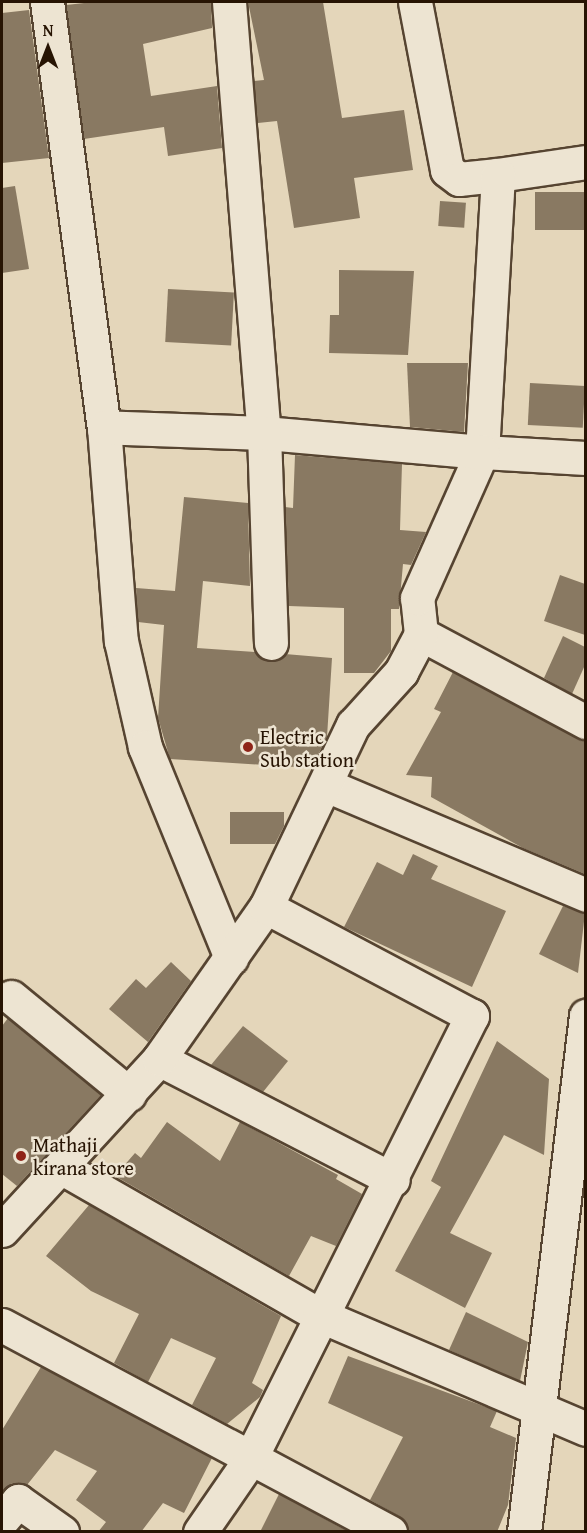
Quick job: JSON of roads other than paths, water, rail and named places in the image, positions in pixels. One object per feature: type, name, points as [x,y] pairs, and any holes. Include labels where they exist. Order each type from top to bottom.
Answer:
[{"type":"street","points":[[47,2],[104,427],[121,642],[143,736],[231,957]]},
{"type":"street","points":[[229,2],[264,433],[271,643]]},
{"type":"street","points":[[415,2],[447,170],[459,179],[585,162]]},
{"type":"street","points":[[5,1220],[64,1169],[159,1059],[266,907],[353,725],[401,672],[421,634],[417,598],[482,452],[498,175]]},
{"type":"street","points":[[104,427],[264,433],[482,452],[585,458]]},
{"type":"street","points":[[421,634],[585,722]]},
{"type":"street","points":[[326,785],[585,895]]},
{"type":"street","points":[[200,1532],[249,1461],[319,1315],[393,1180],[472,1016],[266,907]]},
{"type":"street","points":[[11,997],[129,1094]]},
{"type":"street","points":[[524,1532],[541,1412],[585,1016]]},
{"type":"street","points":[[159,1059],[393,1180]]},
{"type":"street","points":[[64,1169],[319,1315],[585,1429]]},
{"type":"street","points":[[2,1325],[249,1461],[390,1532]]},
{"type":"street","points":[[2,1520],[18,1501],[62,1532]]},
{"type":"place","name":"Electric Sub station","points":[[248,747]]},
{"type":"place","name":"Mathaji kirana store","points":[[21,1156]]}]
